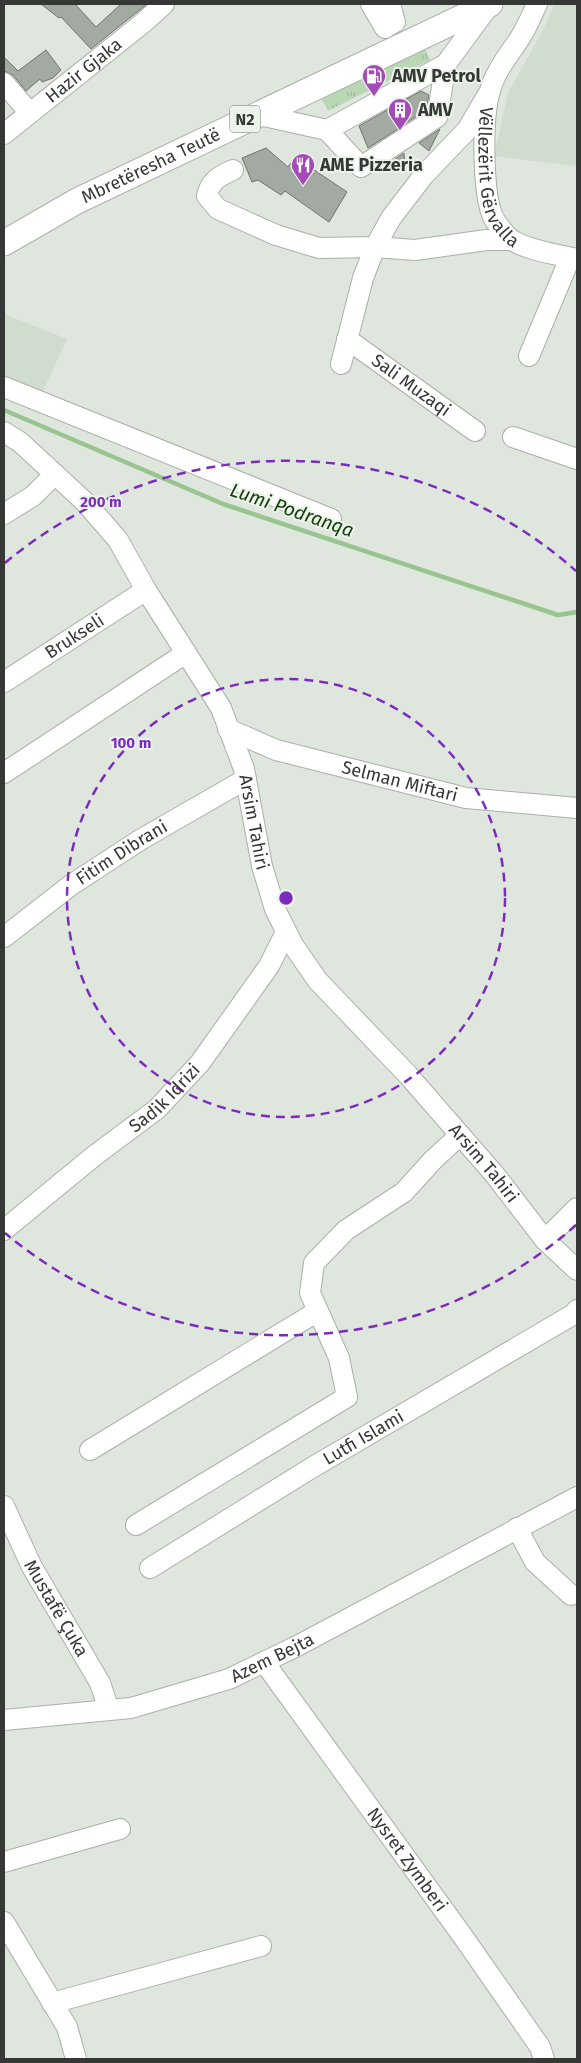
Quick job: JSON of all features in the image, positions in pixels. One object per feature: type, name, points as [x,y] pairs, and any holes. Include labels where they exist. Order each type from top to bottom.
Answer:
[{"type":"main road","name":"Mbretëresha Teutë","points":[[4,243],[77,200],[256,114],[397,23],[490,4]]},
{"type":"street","points":[[371,4],[385,28],[397,23],[385,4]]},
{"type":"street","points":[[327,130],[446,64],[490,4]]},
{"type":"street","name":"Vëllezërit Gërvalla","points":[[529,356],[574,259],[511,240],[494,219],[486,173],[485,124],[490,91],[502,64],[521,36],[537,4]]},
{"type":"street","name":"Hazir Gjaka","points":[[4,134],[29,112],[143,23],[159,5]]},
{"type":"street","points":[[256,114],[327,130],[361,167],[437,117],[446,64]]},
{"type":"street","points":[[4,83],[29,112]]},
{"type":"street","name":"Sali Muzaqi","points":[[342,364],[363,278],[375,247],[391,218],[424,175],[467,130],[490,91]]},
{"type":"street","points":[[233,170],[219,176],[209,185],[206,196],[218,209],[276,235],[319,248],[375,247],[415,250],[487,240],[511,240]]},
{"type":"street","name":"Sali Muzaqi","points":[[347,339],[475,431]]},
{"type":"street","points":[[4,387],[331,519]]},
{"type":"street","name":"Arsim Tahiri","points":[[4,432],[20,442],[85,502],[118,540],[146,590],[220,708],[246,779],[262,866],[275,909],[293,945],[318,981],[408,1075],[495,1175],[545,1240]]},
{"type":"street","points":[[513,437],[577,459]]},
{"type":"street","points":[[4,514],[32,496],[55,474]]},
{"type":"street","name":"Brukseli","points":[[4,682],[146,590]]},
{"type":"street","points":[[4,772],[186,653]]},
{"type":"street","name":"Selman Miftari","points":[[228,729],[276,750],[466,798],[577,808]]},
{"type":"street","name":"Fitim Dibrani","points":[[4,937],[71,886],[140,840],[246,779]]},
{"type":"street","name":"Sadik Idrizi","points":[[4,1230],[94,1156],[157,1109],[200,1063],[269,966],[286,932]]},
{"type":"street","points":[[136,1525],[347,1397],[339,1358],[310,1293],[314,1263],[346,1230],[404,1192],[433,1160],[460,1135]]},
{"type":"street","points":[[577,1208],[545,1240],[577,1270]]},
{"type":"street","name":"Lutfi Islami","points":[[150,1568],[313,1466],[574,1314],[577,1310]]},
{"type":"street","points":[[90,1450],[318,1311]]},
{"type":"street","name":"Azem Bejta","points":[[4,1720],[131,1708],[229,1679],[299,1645],[577,1497]]},
{"type":"street","name":"Mustafë Çuka","points":[[4,1506],[32,1567],[100,1683],[109,1710]]},
{"type":"street","points":[[517,1528],[535,1562],[571,1595]]},
{"type":"street","name":"Nysret Zymberi","points":[[264,1662],[464,1938],[540,2047],[544,2059]]},
{"type":"street","points":[[4,1862],[120,1829]]},
{"type":"street","points":[[4,1922],[67,2027],[76,2059]]},
{"type":"street","points":[[52,2003],[261,1946]]},
{"type":"shaded area","points":[[554,4],[577,4],[577,166],[494,156],[508,93],[544,28]]},
{"type":"shaded area","points":[[4,314],[67,339],[42,393],[4,376]]},
{"type":"green space","points":[[424,47],[430,60],[328,111],[320,96]]},
{"type":"building","points":[[41,4],[75,4],[96,27],[121,4],[147,4],[91,49],[61,17],[59,18]]},
{"type":"building","points":[[46,50],[61,70],[53,78],[42,82],[40,79],[26,91],[13,75],[4,71],[4,57],[18,71]]},
{"type":"building","points":[[421,91],[429,95],[426,110],[403,125],[403,101]]},
{"type":"building","points":[[389,109],[400,119],[401,127],[368,148],[359,126]]},
{"type":"building","points":[[440,129],[429,151],[419,143]]},
{"type":"building","name":"AME Pizzeria","points":[[266,148],[288,167],[295,157],[347,192],[329,222],[285,191],[281,195],[258,180],[252,182],[242,158]]},
{"type":"building","points":[[404,153],[405,168],[388,164]]},
{"type":"waterway","name":"Lumi Podranqa","points":[[4,410],[223,504],[558,615],[577,612]]},
{"type":"place","name":"AMV Petrol","points":[[374,97]]},
{"type":"place","name":"AMV","points":[[400,131]]},
{"type":"place","name":"AME Pizzeria","points":[[303,186]]}]
